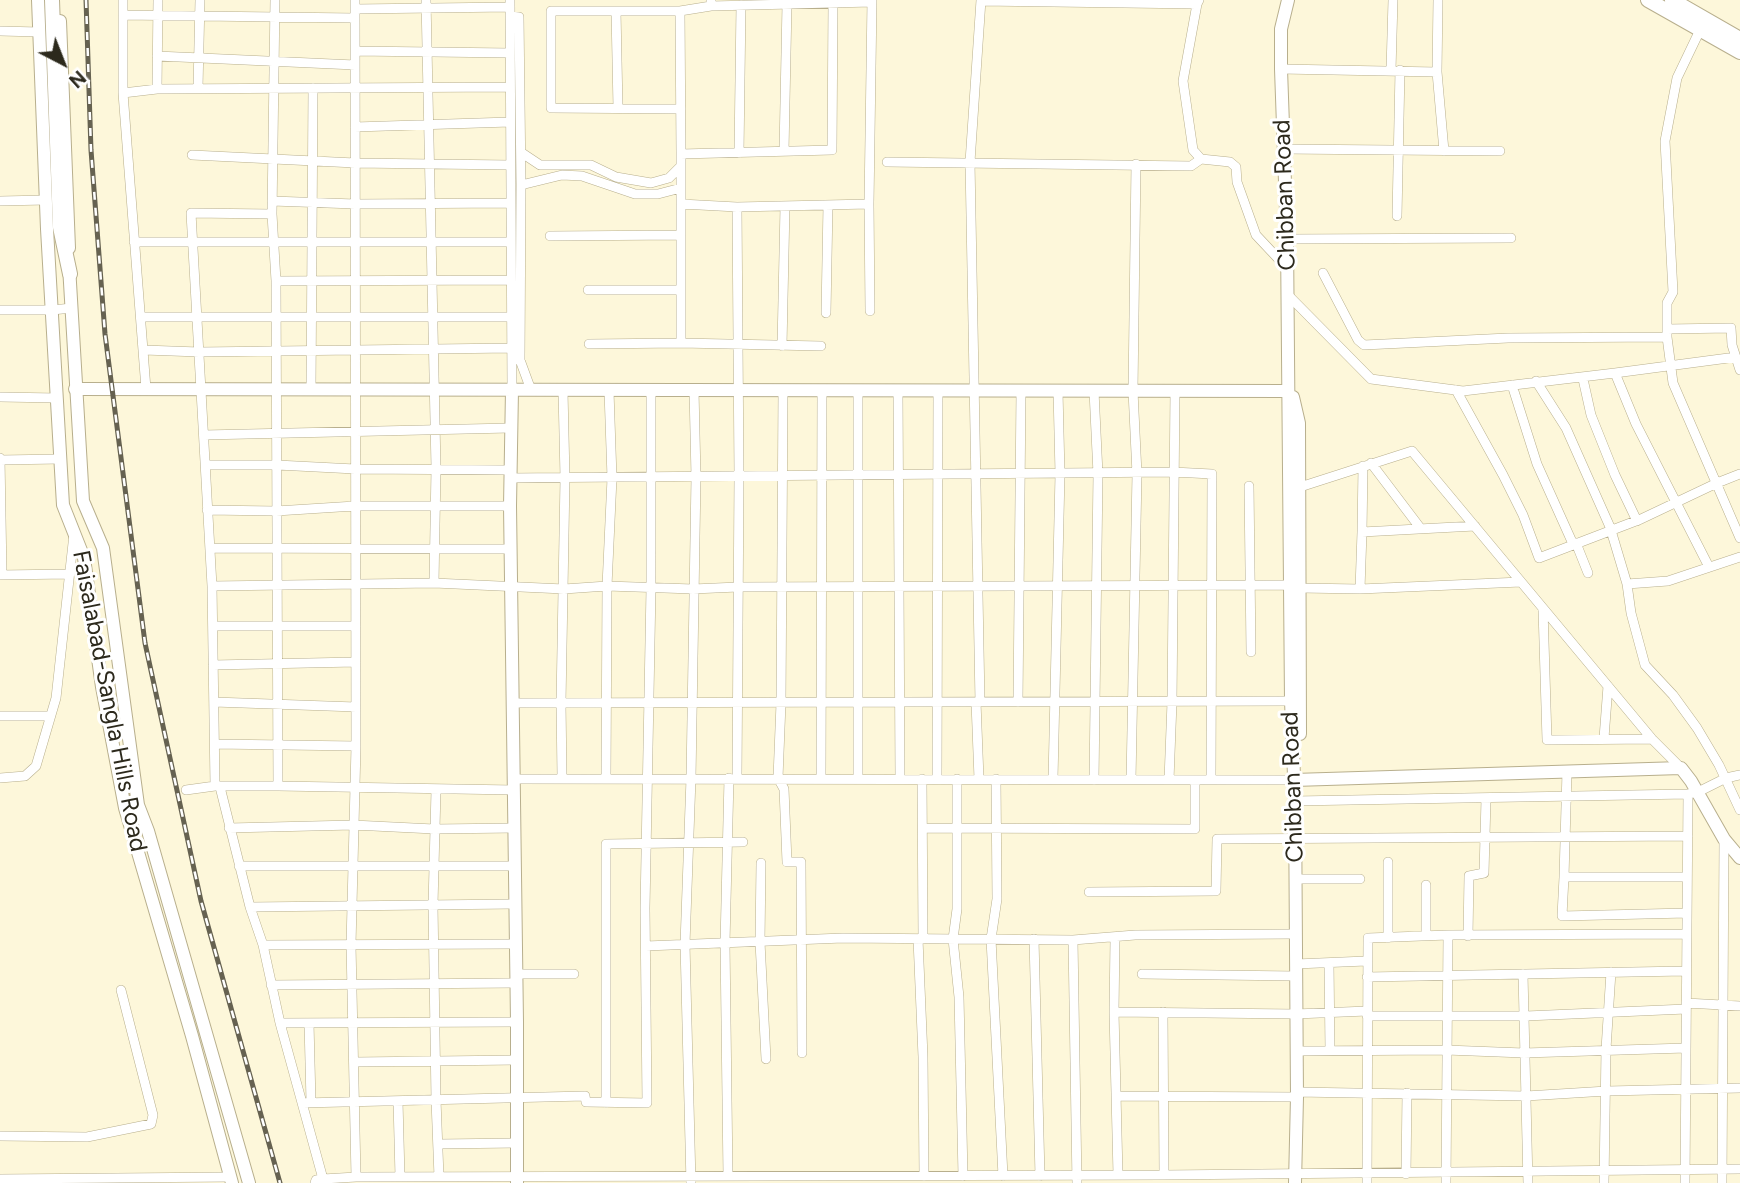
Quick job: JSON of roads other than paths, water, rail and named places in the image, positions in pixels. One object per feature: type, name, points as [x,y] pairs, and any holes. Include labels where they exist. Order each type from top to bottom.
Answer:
[{"type":"main road","points":[[52,0],[60,227],[70,274]]},
{"type":"main road","points":[[1648,0],[1740,52]]},
{"type":"main road","points":[[1672,0],[1740,39]]},
{"type":"street","name":"Faisalabad-Sangla Hills Road","points":[[38,0],[63,505],[85,558],[102,687],[125,808],[231,1180]]},
{"type":"street","name":"Faisalabad-Sangla Hills Road","points":[[59,0],[75,389],[83,501],[103,548],[138,805],[152,844],[249,1183]]},
{"type":"street","points":[[122,0],[124,93],[146,389]]},
{"type":"street","points":[[157,89],[158,0]]},
{"type":"street","points":[[198,88],[200,0]]},
{"type":"street","points":[[275,0],[272,214],[276,281],[278,786]]},
{"type":"street","name":"Chibban Road","points":[[1288,0],[1281,29],[1288,391],[1300,753],[1301,767],[1308,780]]},
{"type":"street","points":[[1393,0],[1398,149],[1397,216]]},
{"type":"street","points":[[1438,0],[1437,72],[1444,151]]},
{"type":"street","points":[[681,109],[551,108],[551,12],[680,11],[711,3],[741,5],[872,1],[870,311]]},
{"type":"street","points":[[979,779],[977,475],[970,162],[981,1],[1198,2],[1183,81],[1193,150],[1201,159]]},
{"type":"street","points":[[681,154],[832,150],[833,3]]},
{"type":"street","points":[[123,16],[275,17],[426,4],[510,8],[519,17],[522,153],[520,360],[510,428],[517,1180]]},
{"type":"street","points":[[426,4],[433,430],[436,468],[434,583]]},
{"type":"street","points":[[784,151],[787,4]]},
{"type":"street","points":[[739,153],[741,5]]},
{"type":"street","points":[[510,8],[514,390]]},
{"type":"street","points":[[355,9],[356,746],[351,946],[356,1177]]},
{"type":"street","points":[[616,11],[618,108]]},
{"type":"street","points":[[680,11],[681,344]]},
{"type":"street","points":[[1700,30],[1677,78],[1665,141],[1673,292],[1667,303],[1667,333],[1673,383],[1740,538]]},
{"type":"street","points":[[0,31],[40,32]]},
{"type":"street","points":[[355,51],[510,53]]},
{"type":"street","points":[[157,56],[355,65]]},
{"type":"street","points":[[1281,69],[1437,72]]},
{"type":"street","points":[[124,93],[198,88],[510,87]]},
{"type":"street","points":[[311,390],[313,88]]},
{"type":"street","points":[[355,127],[510,122]]},
{"type":"street","points":[[1283,149],[1500,152]]},
{"type":"street","points":[[522,153],[540,166],[591,164],[616,177],[651,183],[669,178],[681,166]]},
{"type":"street","points":[[192,155],[355,163],[510,165]]},
{"type":"street","points":[[887,162],[1191,166],[1201,159],[1226,161],[1233,163],[1256,235],[1287,268]]},
{"type":"street","points":[[1131,780],[1137,474],[1133,391],[1136,164]]},
{"type":"street","points":[[521,185],[562,175],[582,176],[635,194],[658,194],[681,188]]},
{"type":"street","points":[[0,201],[46,200]]},
{"type":"street","points":[[272,201],[355,204],[511,203]]},
{"type":"street","points":[[681,204],[737,207],[869,204]]},
{"type":"street","points":[[826,313],[828,205]]},
{"type":"street","points":[[782,345],[785,206]]},
{"type":"street","points":[[732,1179],[725,943],[727,842],[738,703],[737,207]]},
{"type":"street","points":[[272,214],[191,213],[212,586],[215,744],[218,787],[263,945],[280,1023],[307,1103],[319,1181],[356,1177],[387,1180],[400,1177],[428,1180],[439,1177],[475,1180],[909,1180],[924,1176],[1040,1175],[1076,1179],[1118,1175],[1366,1178],[1406,1174],[1446,1178],[1528,1172],[1740,1169]]},
{"type":"street","points":[[550,236],[681,235]]},
{"type":"street","points":[[1287,239],[1511,238]]},
{"type":"street","points":[[134,242],[511,242]]},
{"type":"street","points":[[1323,273],[1358,340],[1364,345],[1667,333],[1735,327],[1736,357],[1740,370]]},
{"type":"street","points":[[276,281],[511,280]]},
{"type":"street","points":[[588,290],[681,290]]},
{"type":"street","points":[[1288,295],[1371,379],[1456,390],[1583,379],[1736,357]]},
{"type":"street","points":[[0,310],[52,312],[72,309]]},
{"type":"street","points":[[142,317],[512,317]]},
{"type":"street","points":[[589,344],[821,346]]},
{"type":"street","points":[[144,350],[199,352],[512,348]]},
{"type":"street","points":[[520,360],[531,390]]},
{"type":"street","points":[[1615,373],[1636,424],[1709,567]]},
{"type":"street","points":[[1583,379],[1591,415],[1637,521]]},
{"type":"street","points":[[1536,381],[1566,428],[1612,531],[1645,665],[1673,695],[1697,728],[1726,778],[1740,810]]},
{"type":"street","points":[[1512,385],[1537,464],[1588,573]]},
{"type":"street","points":[[75,389],[1288,391]]},
{"type":"street","points":[[307,1103],[585,1096],[586,1102],[648,1103],[646,946],[651,390]]},
{"type":"street","points":[[691,1180],[685,944],[696,477],[694,390]]},
{"type":"street","points":[[783,390],[778,778],[784,789],[787,862],[801,862],[802,1053]]},
{"type":"street","points":[[821,778],[822,390]]},
{"type":"street","points":[[858,390],[858,779]]},
{"type":"street","points":[[898,390],[900,779]]},
{"type":"street","points":[[937,779],[938,390]]},
{"type":"street","points":[[1456,390],[1513,495],[1539,558],[1637,521],[1740,474]]},
{"type":"street","points":[[562,391],[565,478],[562,777]]},
{"type":"street","points":[[606,779],[607,586],[612,478],[609,391]]},
{"type":"street","points":[[1018,702],[1021,391]]},
{"type":"street","points":[[1053,779],[1060,474],[1058,391]]},
{"type":"street","points":[[1094,391],[1098,474],[1094,780]]},
{"type":"street","points":[[1169,780],[1175,391]]},
{"type":"street","name":"Chibban Road","points":[[1288,391],[1295,399],[1299,424],[1300,487],[1291,701],[1296,840],[1295,1178]]},
{"type":"street","points":[[0,397],[57,398]]},
{"type":"street","points":[[204,435],[510,428]]},
{"type":"street","points":[[59,439],[79,438]]},
{"type":"street","points":[[1300,487],[1412,451],[1652,739],[1681,768],[1693,793],[1740,858]]},
{"type":"street","points":[[60,459],[0,459],[1,575],[69,575]]},
{"type":"street","points":[[1367,464],[1421,529]]},
{"type":"street","points":[[1360,589],[1367,464]]},
{"type":"street","points":[[206,465],[436,468],[565,478],[1173,472],[1212,474],[1211,780]]},
{"type":"street","points":[[1249,486],[1251,652]]},
{"type":"street","points":[[207,510],[510,506]]},
{"type":"street","points":[[1362,532],[1475,526]]},
{"type":"street","points":[[0,778],[25,776],[36,766],[56,698],[74,533]]},
{"type":"street","points":[[210,548],[510,549]]},
{"type":"street","points":[[1627,584],[1668,581],[1740,557]]},
{"type":"street","points":[[212,586],[434,583],[564,589],[607,586],[693,589],[782,586],[1250,585],[1360,589],[1521,582]]},
{"type":"street","points":[[1543,609],[1547,740],[1652,739]]},
{"type":"street","points":[[213,625],[356,626]]},
{"type":"street","points":[[214,665],[356,662]]},
{"type":"street","points":[[1604,738],[1608,686]]},
{"type":"street","points":[[512,703],[1291,701]]},
{"type":"street","points":[[214,702],[356,707]]},
{"type":"street","points":[[0,716],[50,716]]},
{"type":"street","points":[[215,744],[356,746]]},
{"type":"street","points":[[186,790],[278,786],[436,790],[562,777],[1308,780],[1681,768]]},
{"type":"street","points":[[1567,771],[1563,916],[1687,912]]},
{"type":"street","points":[[1295,802],[1693,793],[1726,778],[1740,775]]},
{"type":"street","points":[[922,779],[920,939],[924,1176]]},
{"type":"street","points":[[957,779],[957,909],[953,939],[959,997],[963,1176]]},
{"type":"street","points":[[996,779],[997,899],[991,939],[1003,1176]]},
{"type":"street","points":[[923,828],[1195,829],[1195,780]]},
{"type":"street","points":[[436,790],[433,905],[439,1177]]},
{"type":"street","points":[[1685,1183],[1685,971],[1688,836],[1693,793]]},
{"type":"street","points":[[1468,936],[1468,876],[1484,873],[1486,799]]},
{"type":"street","points":[[229,828],[353,825],[434,829],[515,828]]},
{"type":"street","points":[[1089,892],[1216,891],[1217,839],[1688,836]]},
{"type":"street","points":[[1722,1183],[1724,839]]},
{"type":"street","points":[[606,1102],[606,844],[743,842]]},
{"type":"street","points":[[1388,862],[1388,938]]},
{"type":"street","points":[[761,863],[760,942],[766,1059]]},
{"type":"street","points":[[239,866],[515,866]]},
{"type":"street","points":[[1564,877],[1687,877]]},
{"type":"street","points":[[1295,879],[1360,879]]},
{"type":"street","points":[[1426,885],[1426,936]]},
{"type":"street","points":[[250,907],[514,904]]},
{"type":"street","points":[[646,946],[803,940],[1073,940],[1115,939],[1135,935],[1295,934]]},
{"type":"street","points":[[1366,1178],[1368,938],[1686,934]]},
{"type":"street","points":[[1446,1178],[1448,935]]},
{"type":"street","points":[[1034,939],[1040,1175]]},
{"type":"street","points":[[1115,939],[1118,1175]]},
{"type":"street","points":[[1073,940],[1076,1179]]},
{"type":"street","points":[[263,945],[515,944]]},
{"type":"street","points":[[1142,974],[1296,970],[1329,963],[1366,961]]},
{"type":"street","points":[[1329,963],[1330,1051]]},
{"type":"street","points":[[1367,977],[1685,971]]},
{"type":"street","points":[[1604,1183],[1607,1013],[1611,972]]},
{"type":"street","points":[[271,985],[436,984],[574,974]]},
{"type":"street","points":[[1524,974],[1528,1183]]},
{"type":"street","points":[[0,1136],[87,1137],[151,1124],[153,1115],[121,990]]},
{"type":"street","points":[[1114,1012],[1526,1016],[1686,1006],[1740,1006]]},
{"type":"street","points":[[1163,1012],[1164,1175]]},
{"type":"street","points":[[280,1023],[517,1022]]},
{"type":"street","points":[[307,1103],[309,1023]]},
{"type":"street","points":[[1296,1051],[1446,1050],[1524,1053],[1686,1048]]},
{"type":"street","points":[[355,1062],[517,1060]]},
{"type":"street","points":[[1116,1096],[1366,1093],[1526,1096],[1740,1088]]},
{"type":"street","points":[[1406,1174],[1407,1093]]},
{"type":"street","points":[[398,1101],[400,1177]]},
{"type":"street","points":[[222,1143],[235,1139]]},
{"type":"street","points":[[439,1144],[517,1143]]},
{"type":"street","points":[[0,1179],[231,1180]]},
{"type":"railway","points":[[86,0],[91,150],[105,334],[145,643],[201,901],[280,1183]]}]
